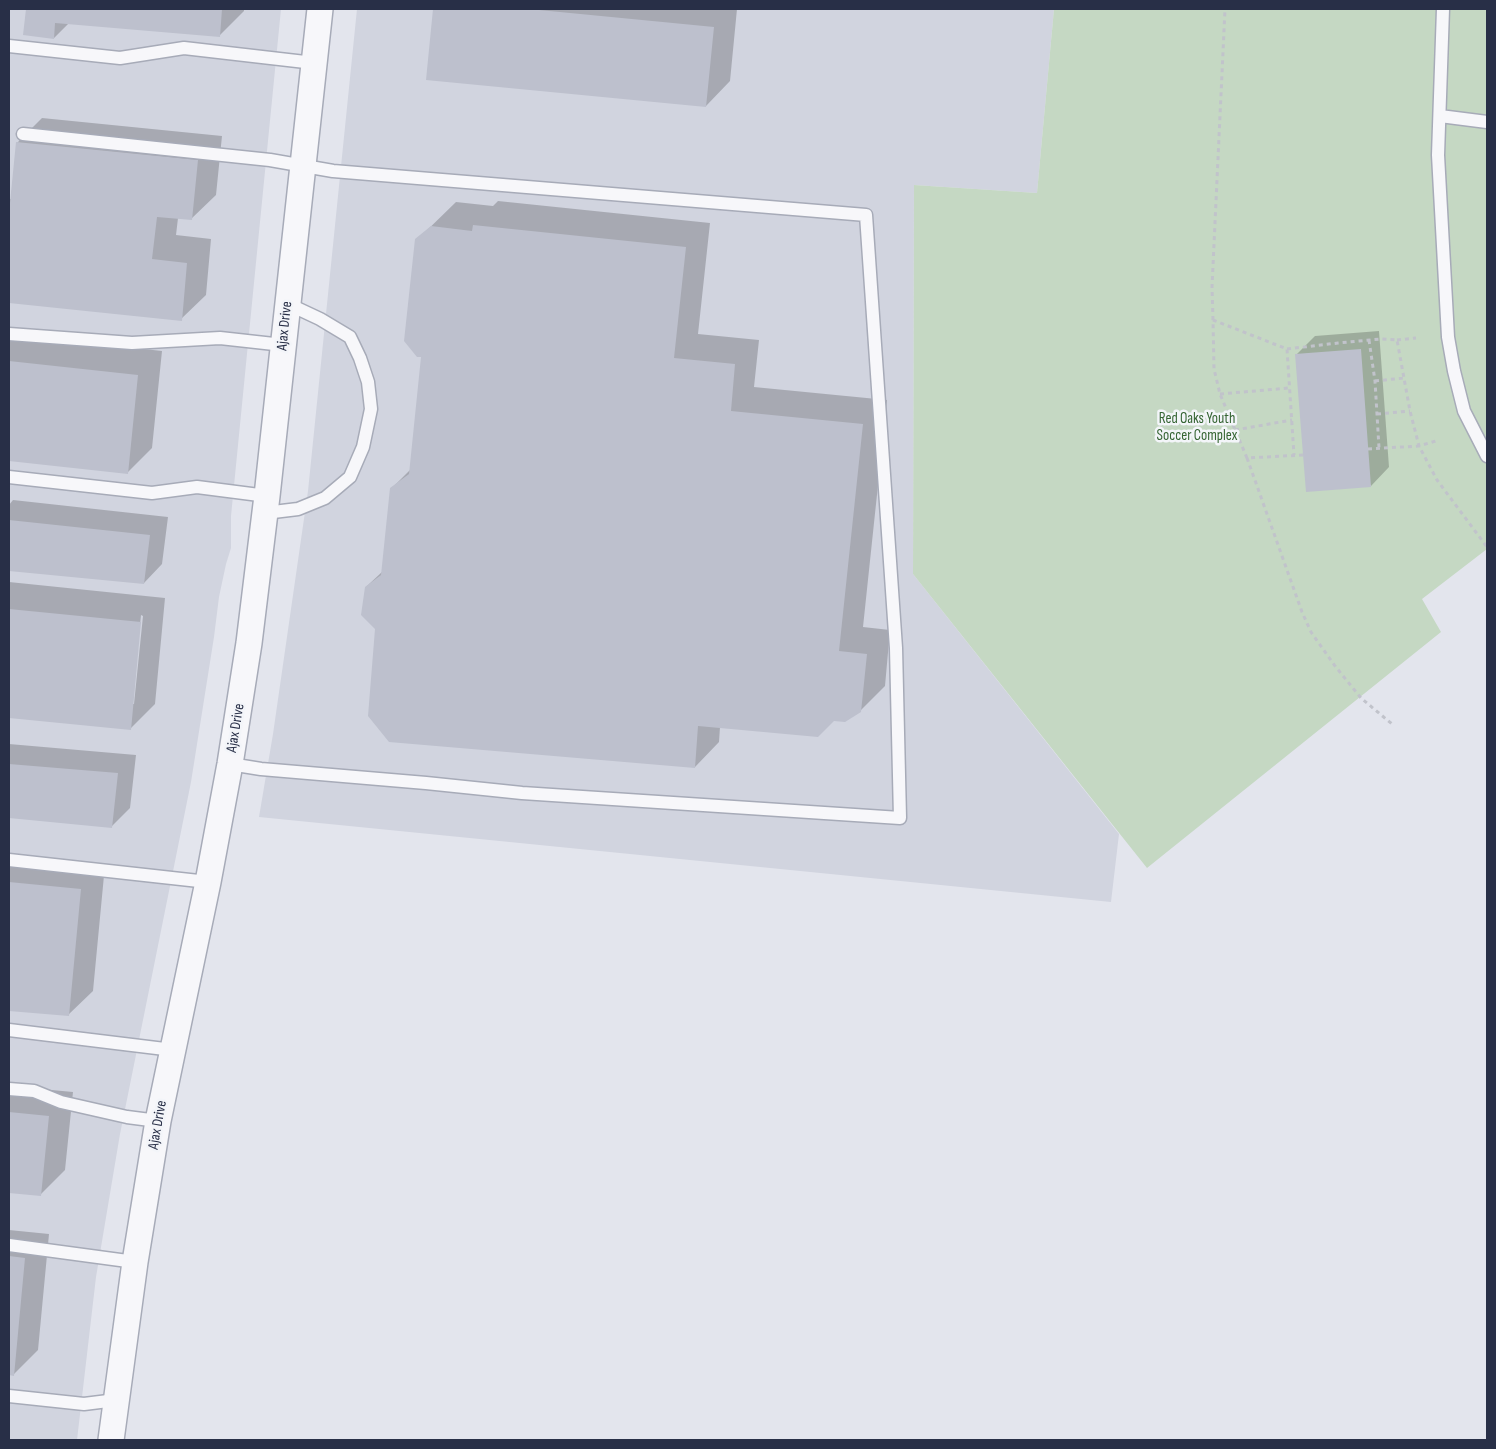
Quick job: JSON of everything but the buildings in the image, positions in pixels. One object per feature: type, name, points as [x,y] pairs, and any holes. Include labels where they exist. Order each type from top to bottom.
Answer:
[{"type":"street","name":"Ajax Drive","points":[[111,1440],[135,1262],[158,1121],[208,882],[230,764],[249,643],[320,9]]},
{"type":"lane","points":[[1443,9],[1438,155],[1448,337],[1464,411],[1487,456]]},
{"type":"lane","points":[[9,46],[120,58],[184,48],[314,63]]},
{"type":"lane","points":[[1440,116],[1487,122]]},
{"type":"lane","points":[[23,134],[270,160],[333,171],[866,215],[896,648],[900,818],[522,793],[261,769],[230,764]]},
{"type":"lane","points":[[9,477],[152,493],[197,487],[266,504],[298,509],[324,498],[350,476],[363,447],[372,408],[368,382],[350,337],[320,319],[288,304]]},
{"type":"lane","points":[[9,334],[132,344],[220,338],[283,345]]},
{"type":"lane","points":[[9,860],[208,882]]},
{"type":"lane","points":[[9,1030],[172,1050]]},
{"type":"lane","points":[[9,1089],[34,1091],[61,1102],[127,1117],[158,1121]]},
{"type":"lane","points":[[9,1246],[135,1262]]},
{"type":"lane","points":[[9,1396],[84,1404],[116,1400]]},
{"type":"path","points":[[1225,9],[1212,287],[1214,369],[1220,394],[1247,458],[1302,612],[1311,632],[1361,698],[1392,724]]},
{"type":"path","points":[[1214,320],[1287,349],[1369,340],[1416,338]]},
{"type":"path","points":[[1369,340],[1375,381],[1379,448]]},
{"type":"path","points":[[1397,340],[1410,412],[1419,446],[1438,480],[1487,547]]},
{"type":"path","points":[[1287,349],[1294,456]]},
{"type":"path","points":[[1375,381],[1404,378]]},
{"type":"path","points":[[1220,394],[1289,388]]},
{"type":"path","points":[[1377,414],[1410,412]]},
{"type":"path","points":[[1235,430],[1292,420]]},
{"type":"path","points":[[1368,449],[1419,446],[1439,440]]},
{"type":"path","points":[[1247,458],[1303,455]]},
{"type":"shaded area","points":[[9,9],[281,9],[231,516],[231,548],[219,597],[191,782],[120,1134],[96,1277],[77,1440],[9,1440]]},
{"type":"shaded area","points":[[357,9],[1054,9],[1037,193],[914,185],[913,574],[1119,834],[1111,902],[259,817],[273,734],[308,491]]},
{"type":"green space","name":"Red Oaks Youth Soccer Complex","points":[[1054,9],[1487,9],[1487,549],[1422,599],[1441,632],[1147,868],[913,574],[914,185],[1037,193]]}]
